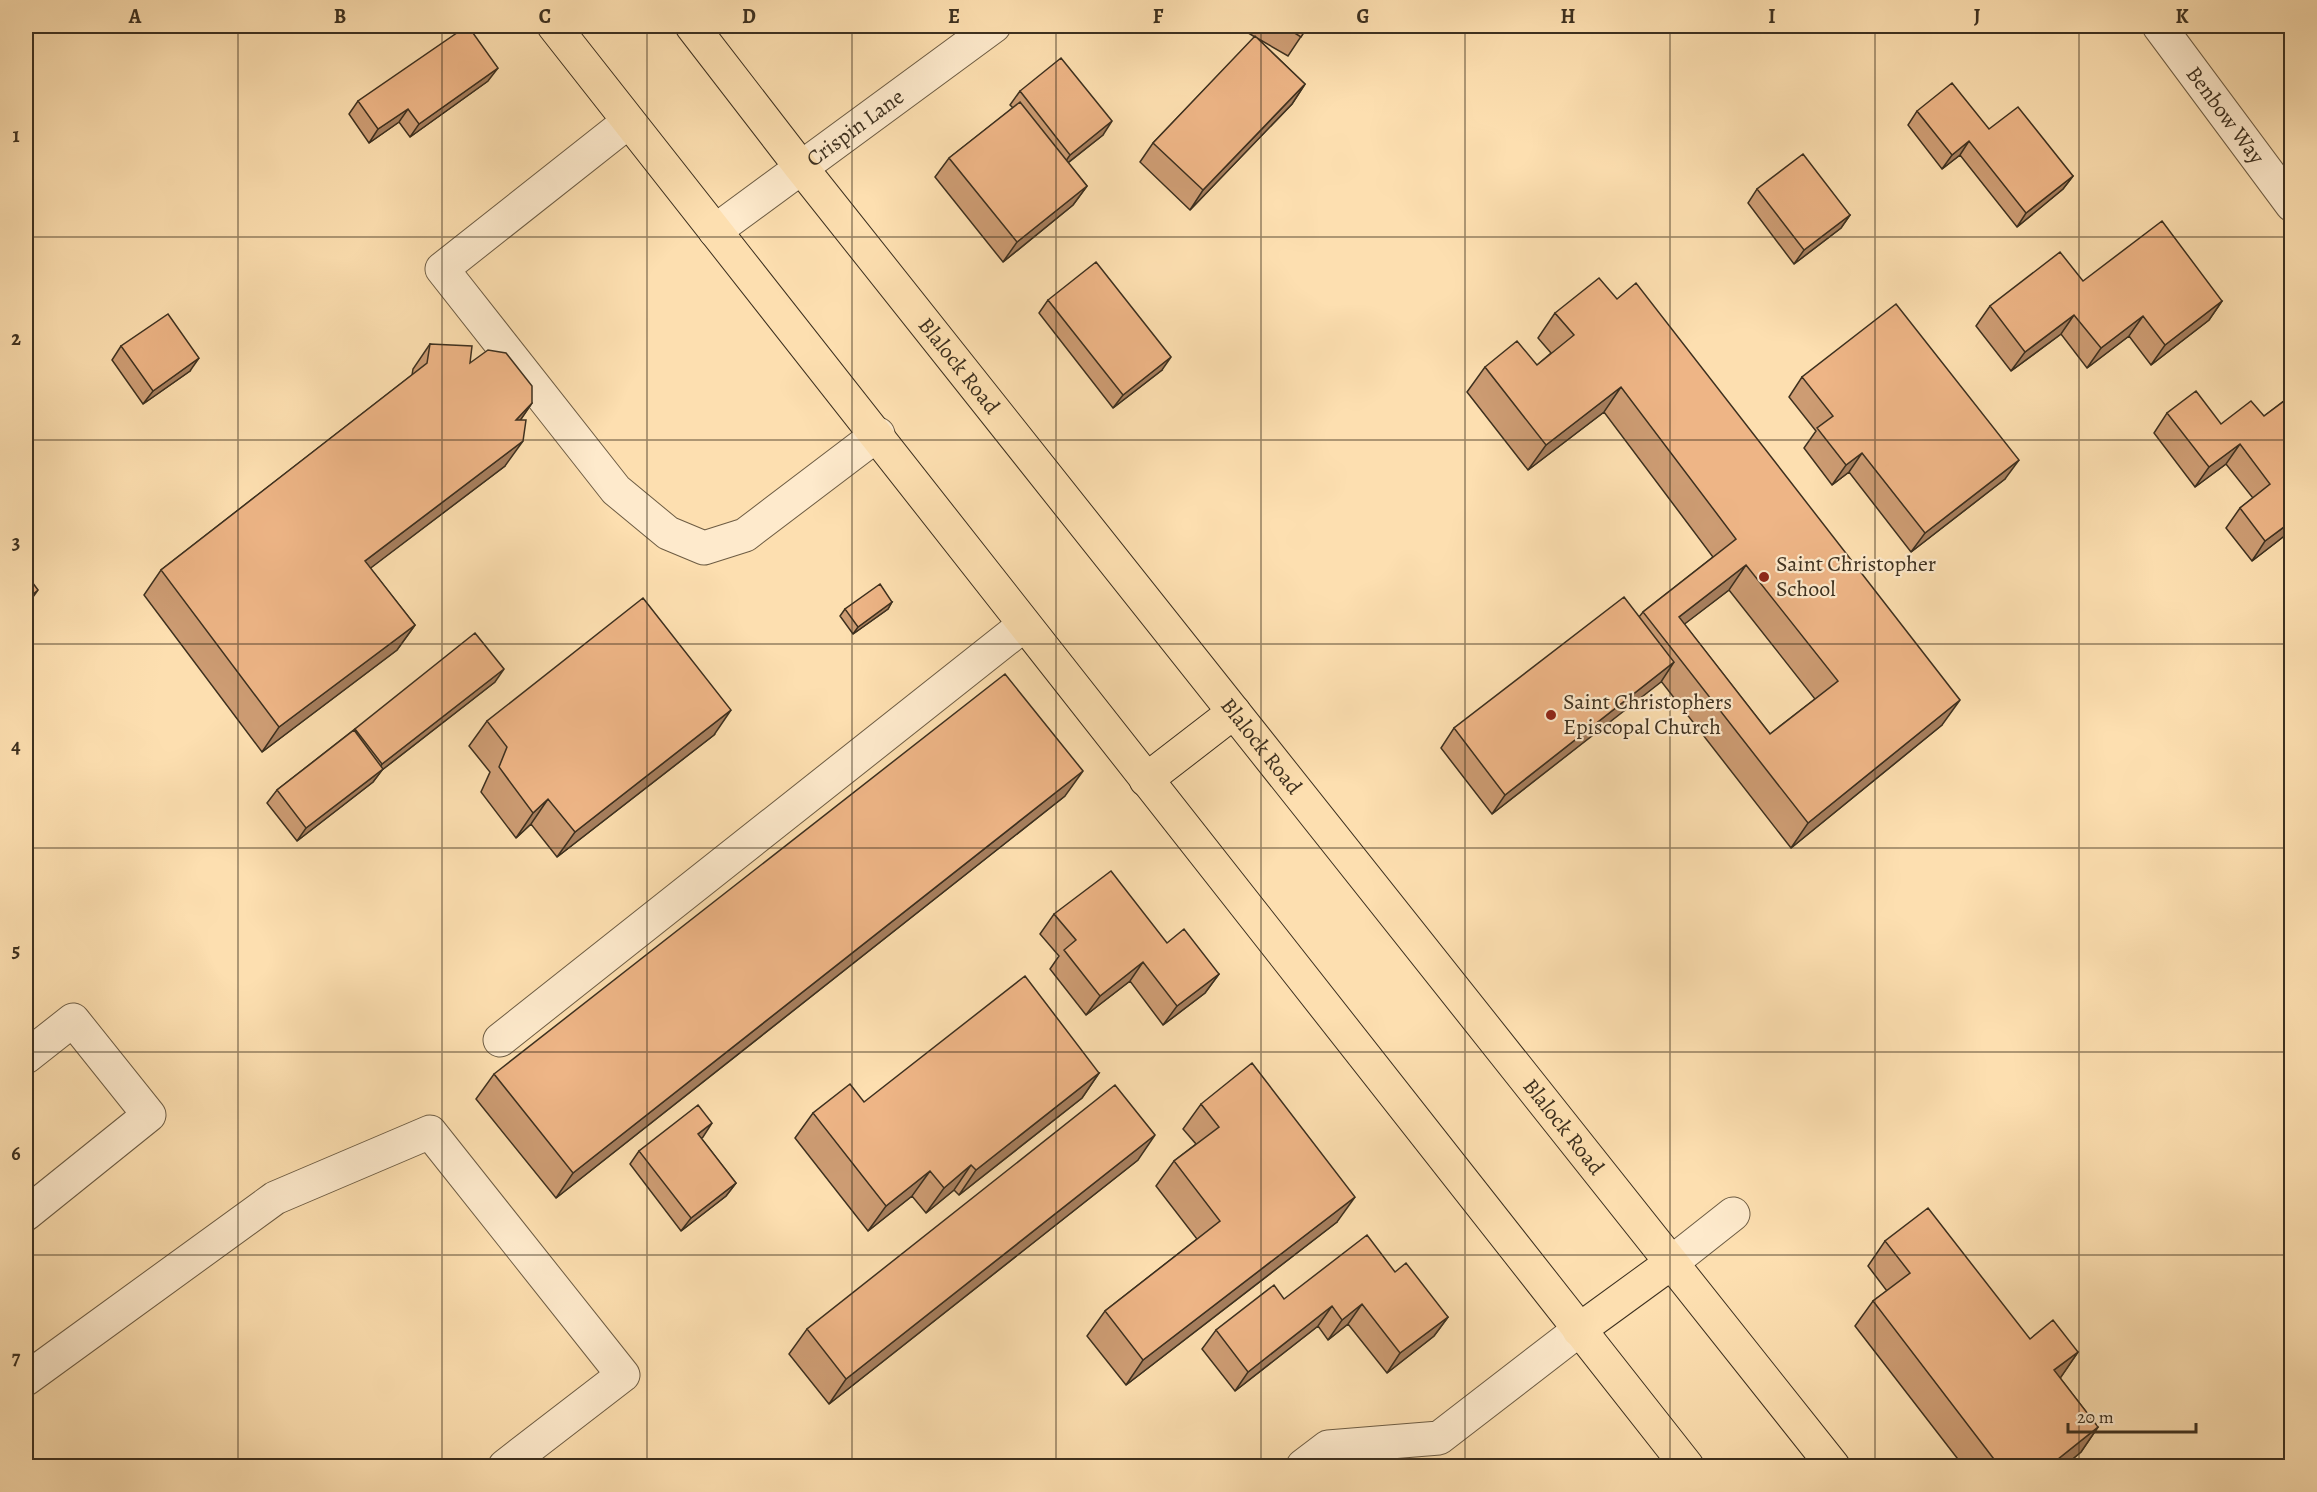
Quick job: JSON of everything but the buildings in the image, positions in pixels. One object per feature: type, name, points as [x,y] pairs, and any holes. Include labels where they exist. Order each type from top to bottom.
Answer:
[{"type":"main road","points":[[554,26],[878,434],[1024,625],[1687,1467]]},
{"type":"main road","name":"Blalock Road","points":[[692,26],[800,166],[1833,1467]]},
{"type":"main road","points":[[1146,780],[1234,712]]},
{"type":"main road","points":[[1579,1330],[1671,1263]]},
{"type":"street","name":"Crispin Lane","points":[[715,231],[800,166],[994,26]]},
{"type":"street","name":"Benbow Way","points":[[2159,26],[2292,205]]},
{"type":"street","points":[[628,122],[442,269],[616,490],[668,533],[704,548],[745,535],[878,434]]},
{"type":"street","points":[[500,1040],[1024,625]]},
{"type":"street","points":[[26,1057],[73,1020],[149,1115],[26,1214]]},
{"type":"street","points":[[26,1379],[275,1198],[430,1132],[623,1375],[505,1467]]},
{"type":"street","points":[[1671,1263],[1733,1214]]},
{"type":"street","points":[[1303,1467],[1328,1447],[1438,1438],[1579,1330]]},
{"type":"place","name":"Saint Christopher School","points":[[1764,577]]},
{"type":"place","name":"Saint Christophers Episcopal Church","points":[[1551,715]]}]
